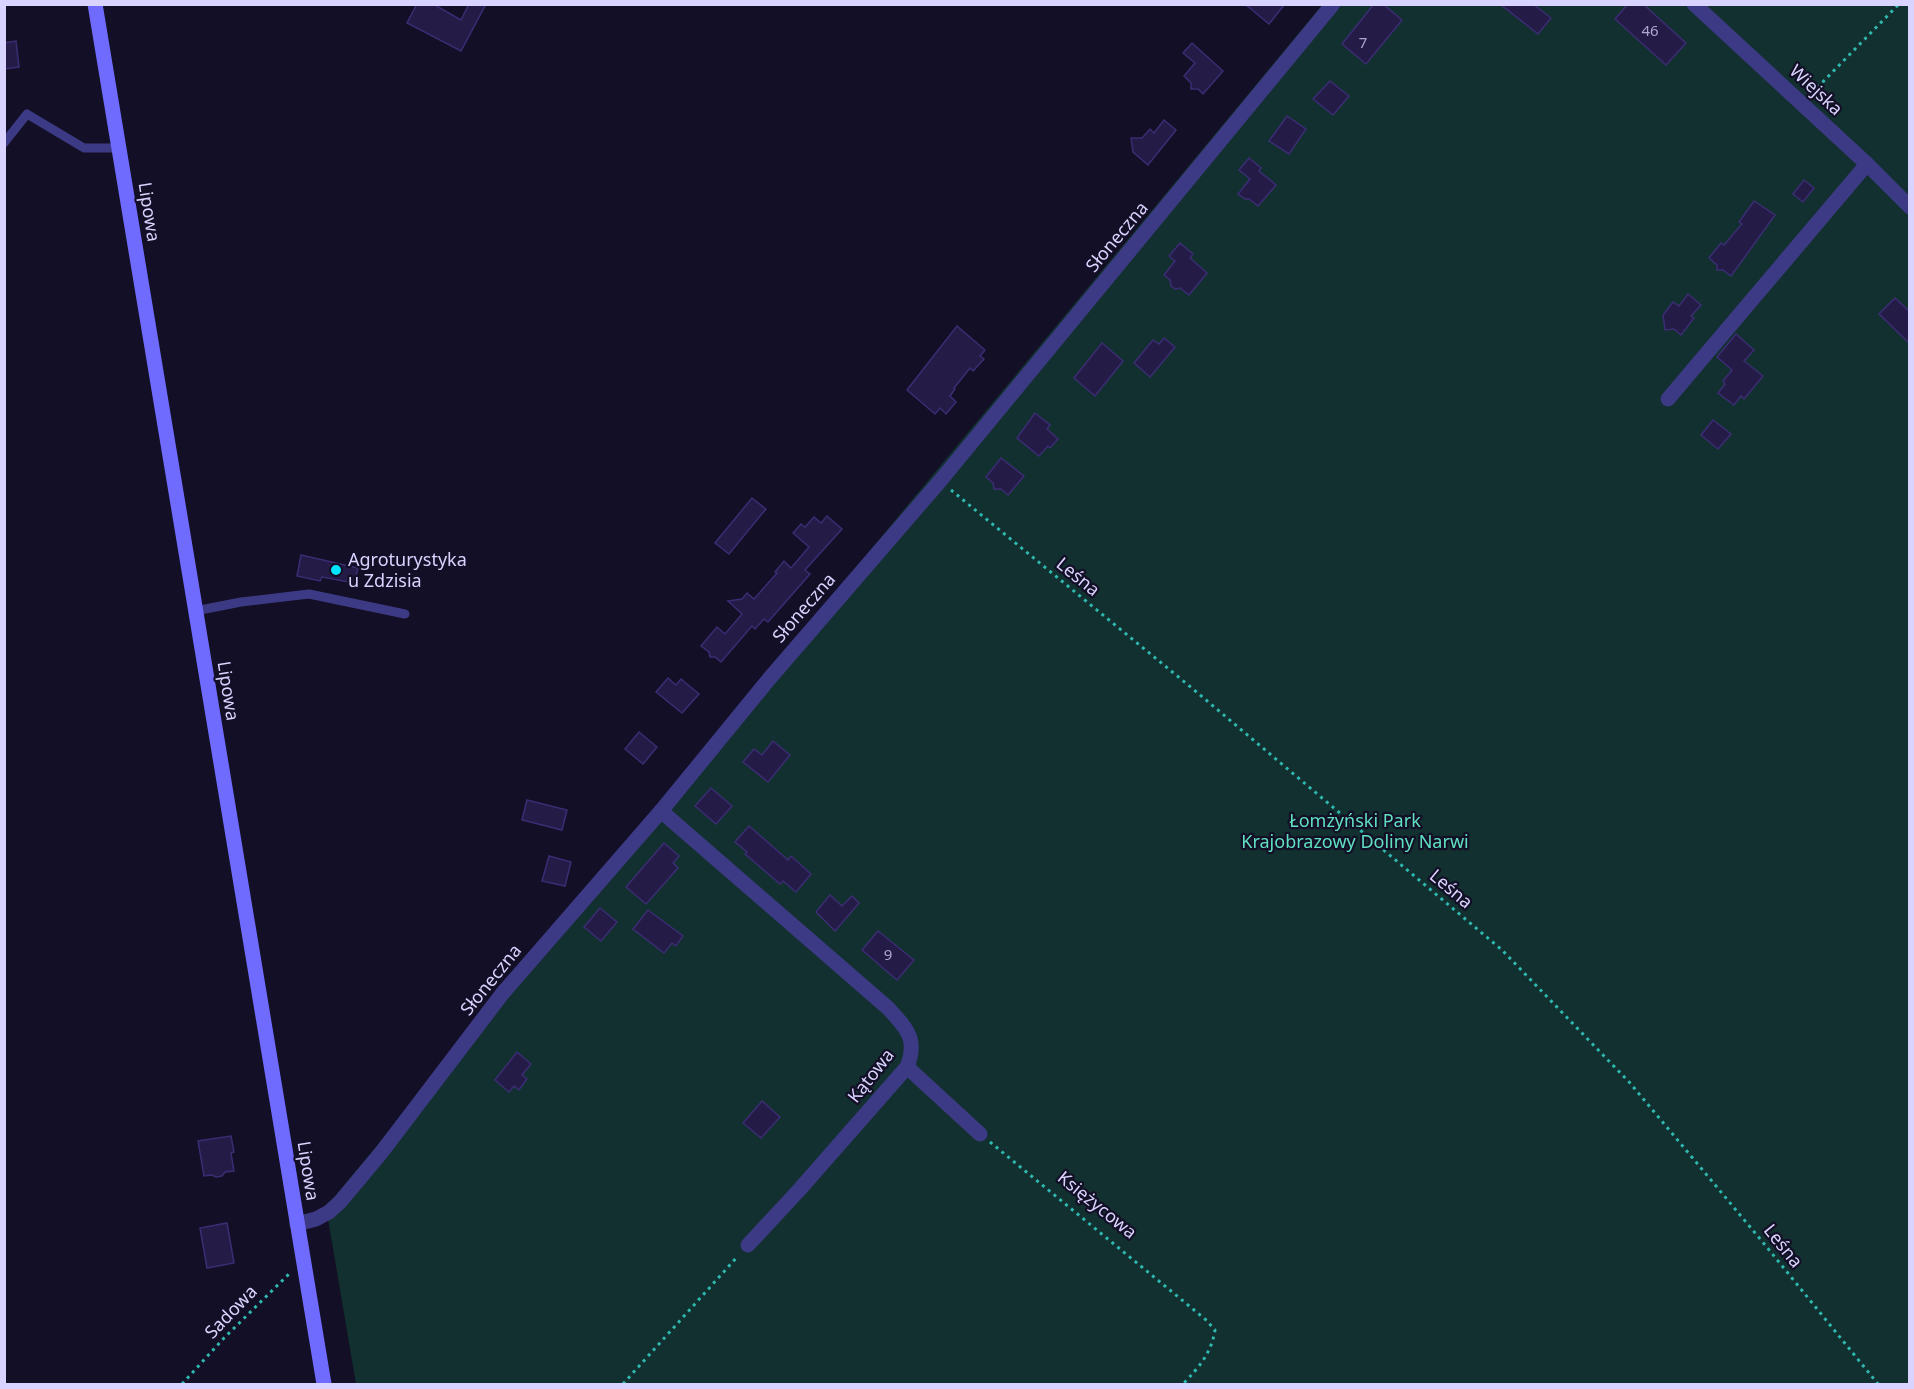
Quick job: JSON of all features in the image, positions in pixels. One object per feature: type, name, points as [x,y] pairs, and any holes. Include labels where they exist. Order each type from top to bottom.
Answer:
[{"type":"main road","name":"Lipowa","points":[[95,4],[324,1384]]},
{"type":"street","name":"Słoneczna","points":[[297,1224],[316,1219],[329,1212],[340,1202],[381,1153],[502,994],[661,811],[769,680],[940,482],[1333,4]]},
{"type":"street","name":"Wiejska","points":[[1694,4],[1867,164],[1910,207]]},
{"type":"street","points":[[1668,399],[1867,164]]},
{"type":"street","name":"Kątowa","points":[[661,811],[888,1008],[906,1028],[911,1041],[912,1053],[907,1067],[748,1245]]},
{"type":"street","points":[[907,1067],[980,1134]]},
{"type":"lane","points":[[4,143],[27,114],[84,148],[119,148]]},
{"type":"lane","points":[[195,611],[241,602],[309,594],[405,614]]},
{"type":"path","points":[[1802,103],[1899,4]]},
{"type":"path","name":"Leśna","points":[[940,482],[1193,689],[1502,950],[1630,1083],[1878,1384]]},
{"type":"path","name":"Księżycowa","points":[[980,1134],[1206,1319],[1215,1330],[1213,1345],[1199,1367],[1183,1384]]},
{"type":"path","points":[[622,1384],[748,1245]]},
{"type":"path","name":"Sadowa","points":[[182,1384],[286,1275],[304,1264]]},
{"type":"green space","name":"Łomżyński Park Krajobrazowy Doliny Narwi","points":[[1322,5],[1909,5],[1909,1384],[356,1384],[326,1207]]},
{"type":"building","points":[[417,4],[433,4],[461,20],[469,4],[486,4],[461,51],[407,23]]},
{"type":"building","points":[[1245,4],[1285,4],[1269,24]]},
{"type":"building","points":[[1374,4],[1383,4],[1402,20],[1366,64],[1342,44]]},
{"type":"building","points":[[1500,4],[1533,4],[1551,18],[1538,34]]},
{"type":"building","points":[[1628,4],[1643,4],[1686,43],[1666,65],[1615,19]]},
{"type":"building","points":[[16,41],[19,67],[4,69],[4,43]]},
{"type":"building","points":[[1192,43],[1223,71],[1203,94],[1198,89],[1191,89],[1191,83],[1184,76],[1195,63],[1183,53]]},
{"type":"building","points":[[1330,81],[1349,96],[1333,115],[1313,99]]},
{"type":"building","points":[[1287,116],[1306,129],[1289,154],[1269,141]]},
{"type":"building","points":[[1164,120],[1176,130],[1148,165],[1133,152],[1131,138],[1142,138],[1150,129],[1154,133]]},
{"type":"building","points":[[1249,158],[1261,168],[1259,171],[1276,185],[1258,206],[1238,194],[1250,179],[1239,170]]},
{"type":"building","points":[[1804,180],[1814,188],[1803,202],[1793,194]]},
{"type":"building","points":[[1754,201],[1775,215],[1731,276],[1723,270],[1717,270],[1717,265],[1709,258],[1721,243],[1724,245],[1742,224],[1739,222]]},
{"type":"building","points":[[1180,243],[1193,254],[1190,258],[1207,273],[1189,295],[1180,288],[1175,289],[1171,286],[1170,280],[1164,275],[1175,261],[1169,256]]},
{"type":"building","points":[[1688,294],[1701,305],[1691,316],[1694,318],[1681,335],[1674,329],[1665,330],[1663,315],[1673,302],[1679,306]]},
{"type":"building","points":[[1895,298],[1910,312],[1910,344],[1879,314]]},
{"type":"building","points":[[957,326],[985,350],[980,356],[984,359],[973,371],[970,368],[954,388],[950,396],[956,402],[946,414],[940,408],[935,414],[907,390]]},
{"type":"building","points":[[1736,334],[1754,350],[1744,361],[1763,376],[1744,399],[1741,396],[1734,405],[1718,393],[1725,384],[1723,381],[1732,370],[1717,357]]},
{"type":"building","points":[[1164,338],[1175,347],[1150,377],[1134,363],[1153,340],[1159,344]]},
{"type":"building","points":[[1102,343],[1123,361],[1095,396],[1074,378]]},
{"type":"building","points":[[1035,413],[1050,425],[1047,429],[1058,439],[1039,456],[1017,438]]},
{"type":"building","points":[[1713,420],[1731,434],[1718,449],[1701,435]]},
{"type":"building","points":[[1001,458],[1024,476],[1008,495],[1001,489],[994,489],[993,483],[986,477]]},
{"type":"building","points":[[752,498],[766,509],[729,554],[715,543]]},
{"type":"building","points":[[827,516],[842,529],[805,570],[810,574],[768,622],[764,619],[755,629],[752,626],[721,662],[715,657],[710,657],[709,652],[701,646],[717,627],[725,634],[742,614],[728,601],[742,599],[747,593],[754,599],[777,573],[775,572],[784,561],[791,568],[809,547],[793,533],[801,524],[805,527],[814,517],[821,523]]},
{"type":"building","points":[[301,555],[358,568],[354,583],[322,577],[320,581],[297,576]]},
{"type":"building","points":[[668,678],[676,685],[681,679],[699,694],[682,713],[656,692]]},
{"type":"building","points":[[639,732],[657,747],[643,764],[625,749]]},
{"type":"building","points":[[773,741],[790,755],[768,782],[743,762],[754,749],[762,755]]},
{"type":"building","points":[[711,788],[732,806],[716,824],[695,806]]},
{"type":"building","points":[[527,800],[567,810],[562,830],[522,820]]},
{"type":"building","points":[[749,826],[788,860],[791,856],[811,874],[796,892],[783,881],[780,884],[745,854],[747,852],[735,842]]},
{"type":"building","points":[[664,843],[679,856],[673,863],[678,868],[646,904],[626,887]]},
{"type":"building","points":[[549,856],[571,862],[565,886],[542,881]]},
{"type":"building","points":[[830,895],[842,906],[852,896],[859,903],[835,931],[816,912]]},
{"type":"building","points":[[600,908],[617,922],[601,941],[584,927]]},
{"type":"building","points":[[648,910],[683,936],[676,946],[672,943],[664,953],[633,929]]},
{"type":"building","points":[[878,931],[914,960],[897,980],[862,950]]},
{"type":"building","points":[[517,1052],[531,1064],[522,1075],[527,1079],[519,1090],[514,1086],[509,1092],[495,1080]]},
{"type":"building","points":[[762,1101],[780,1117],[761,1138],[743,1123]]},
{"type":"building","points":[[231,1136],[234,1171],[225,1172],[222,1176],[216,1177],[204,1176],[198,1141]]},
{"type":"building","points":[[227,1223],[234,1263],[207,1268],[200,1228]]},
{"type":"place","name":"Agroturystyka u Zdzisia","points":[[336,570]]}]
